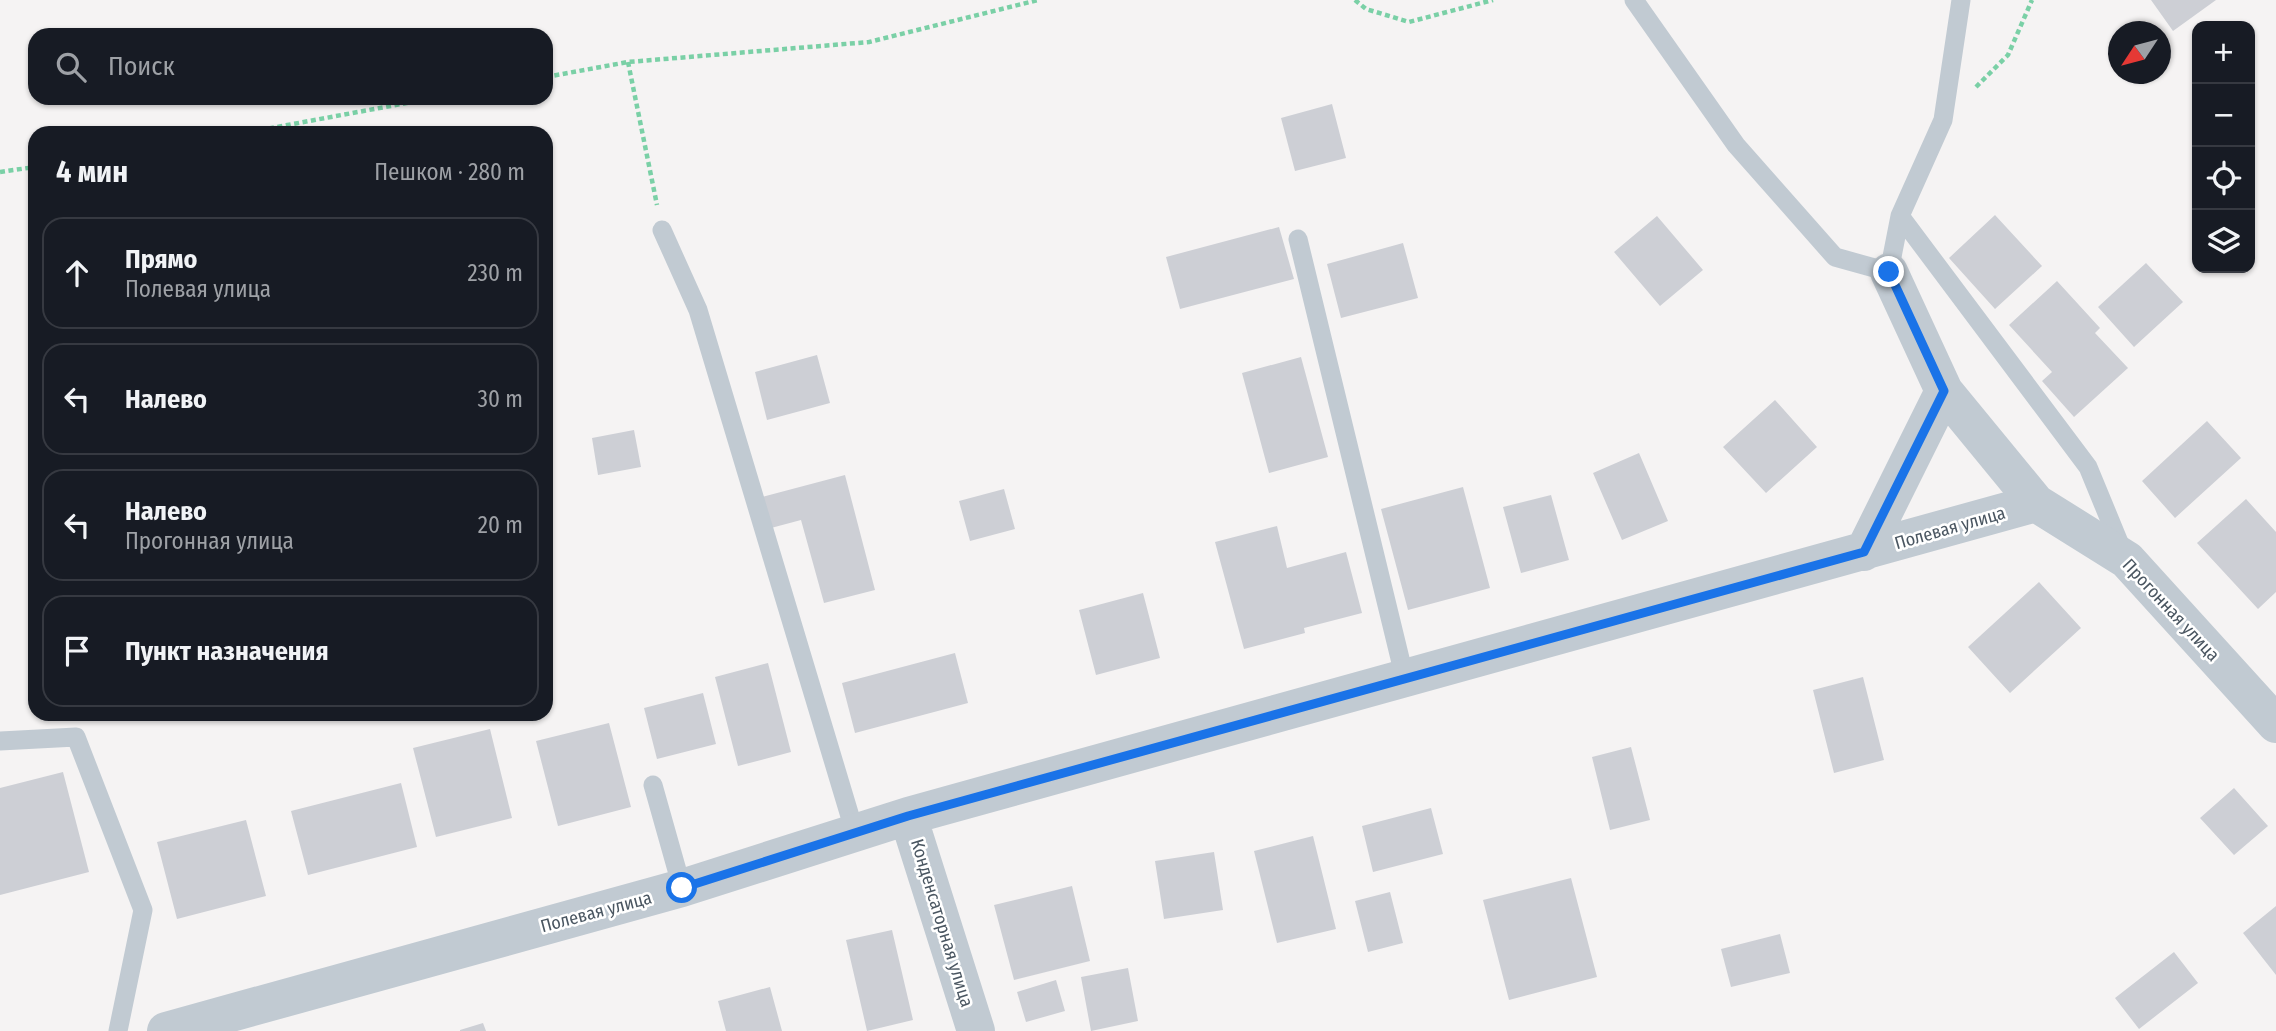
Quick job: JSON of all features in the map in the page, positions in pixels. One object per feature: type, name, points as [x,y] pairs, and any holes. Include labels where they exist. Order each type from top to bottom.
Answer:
[{"type":"street","name":"Прогонная улица","points":[[1889,272],[1944,391],[2036,503],[2127,560],[2276,723]]},
{"type":"street","points":[[1864,552],[1944,391]]},
{"type":"street","name":"Полевая улица","points":[[166,1031],[682,888],[908,816],[2036,503]]},
{"type":"street","name":"Конденсаторная улица","points":[[908,816],[976,1031]]},
{"type":"lane","points":[[1634,0],[1736,145],[1835,257],[1889,272],[1900,216],[1944,120],[1961,0]]},
{"type":"lane","points":[[1900,216],[2088,467],[2127,560]]},
{"type":"lane","points":[[662,230],[698,310],[855,832]]},
{"type":"lane","points":[[1298,239],[1405,680]]},
{"type":"lane","points":[[0,741],[76,737],[143,910],[118,1031]]},
{"type":"lane","points":[[653,785],[682,888]]},
{"type":"path","points":[[553,76],[628,62],[869,42],[1038,0]]},
{"type":"path","points":[[1355,0],[1366,9],[1409,22],[1493,0]]},
{"type":"path","points":[[1944,120],[2008,55],[2032,0]]},
{"type":"path","points":[[628,62],[662,230]]},
{"type":"path","points":[[282,126],[396,105]]},
{"type":"path","points":[[0,172],[28,168]]},
{"type":"building","points":[[2151,0],[2216,0],[2173,31],[2171,21],[2166,21]]},
{"type":"building","points":[[1332,104],[1346,158],[1295,171],[1281,118]]},
{"type":"building","points":[[1995,215],[2042,266],[1995,309],[1949,258]]},
{"type":"building","points":[[1657,216],[1703,270],[1660,306],[1614,252]]},
{"type":"building","points":[[1279,227],[1294,279],[1180,309],[1166,257]]},
{"type":"building","points":[[1403,243],[1418,298],[1341,318],[1327,264]]},
{"type":"building","points":[[2146,263],[2183,302],[2134,347],[2098,307]]},
{"type":"building","points":[[2057,281],[2100,328],[2095,333],[2128,368],[2074,417],[2042,381],[2052,372],[2009,325]]},
{"type":"building","points":[[817,355],[830,403],[767,420],[755,372]]},
{"type":"building","points":[[1301,357],[1328,457],[1269,473],[1242,373]]},
{"type":"building","points":[[1775,400],[1817,447],[1766,493],[1723,447]]},
{"type":"building","points":[[2207,421],[2241,458],[2175,518],[2142,481]]},
{"type":"building","points":[[634,430],[641,467],[598,475],[592,438]]},
{"type":"building","points":[[1639,453],[1668,521],[1622,540],[1593,473]]},
{"type":"building","points":[[845,475],[875,590],[824,603],[801,520],[771,528],[762,497]]},
{"type":"building","points":[[1463,487],[1490,588],[1408,610],[1381,509]]},
{"type":"building","points":[[1004,489],[1015,529],[970,541],[959,501]]},
{"type":"building","points":[[1551,495],[1569,560],[1521,573],[1503,507]]},
{"type":"building","points":[[2246,499],[2276,532],[2276,592],[2258,609],[2197,543]]},
{"type":"building","points":[[1277,526],[1287,568],[1346,552],[1362,613],[1304,628],[1305,633],[1244,649],[1215,542]]},
{"type":"building","points":[[2039,582],[2081,628],[2010,693],[1968,647]]},
{"type":"building","points":[[1143,593],[1160,658],[1096,675],[1079,610]]},
{"type":"building","points":[[955,653],[968,703],[855,733],[842,683]]},
{"type":"building","points":[[768,663],[791,752],[738,766],[715,677]]},
{"type":"building","points":[[1863,677],[1884,760],[1834,773],[1813,690]]},
{"type":"building","points":[[703,693],[716,744],[657,759],[644,708]]},
{"type":"building","points":[[609,723],[631,807],[558,826],[536,741]]},
{"type":"building","points":[[490,729],[512,818],[436,837],[413,748]]},
{"type":"building","points":[[1631,747],[1650,820],[1610,830],[1592,757]]},
{"type":"building","points":[[63,772],[89,872],[0,895],[0,788]]},
{"type":"building","points":[[401,783],[417,847],[308,875],[291,811]]},
{"type":"building","points":[[2234,788],[2268,826],[2234,855],[2200,818]]},
{"type":"building","points":[[1431,808],[1443,854],[1373,872],[1362,826]]},
{"type":"building","points":[[246,820],[266,896],[177,919],[157,842]]},
{"type":"building","points":[[1313,836],[1336,929],[1277,943],[1254,851]]},
{"type":"building","points":[[1214,852],[1223,910],[1164,919],[1155,861]]},
{"type":"building","points":[[1571,878],[1597,977],[1509,1000],[1483,900]]},
{"type":"building","points":[[1072,886],[1090,961],[1014,980],[994,905]]},
{"type":"building","points":[[1390,892],[1403,943],[1368,952],[1355,901]]},
{"type":"building","points":[[2276,906],[2276,975],[2243,933]]},
{"type":"building","points":[[892,930],[913,1020],[867,1031],[846,940]]},
{"type":"building","points":[[1780,934],[1790,973],[1731,987],[1721,949]]},
{"type":"building","points":[[2174,952],[2198,983],[2139,1029],[2115,998]]},
{"type":"building","points":[[1128,968],[1138,1021],[1091,1031],[1081,977]]},
{"type":"building","points":[[1056,980],[1065,1011],[1026,1022],[1017,992]]},
{"type":"building","points":[[770,987],[782,1031],[726,1031],[718,1001]]},
{"type":"building","points":[[483,1023],[486,1031],[460,1031],[460,1030]]},
{"type":"route","points":[[682,888],[908,816],[1864,552],[1944,391],[1889,272]]}]
